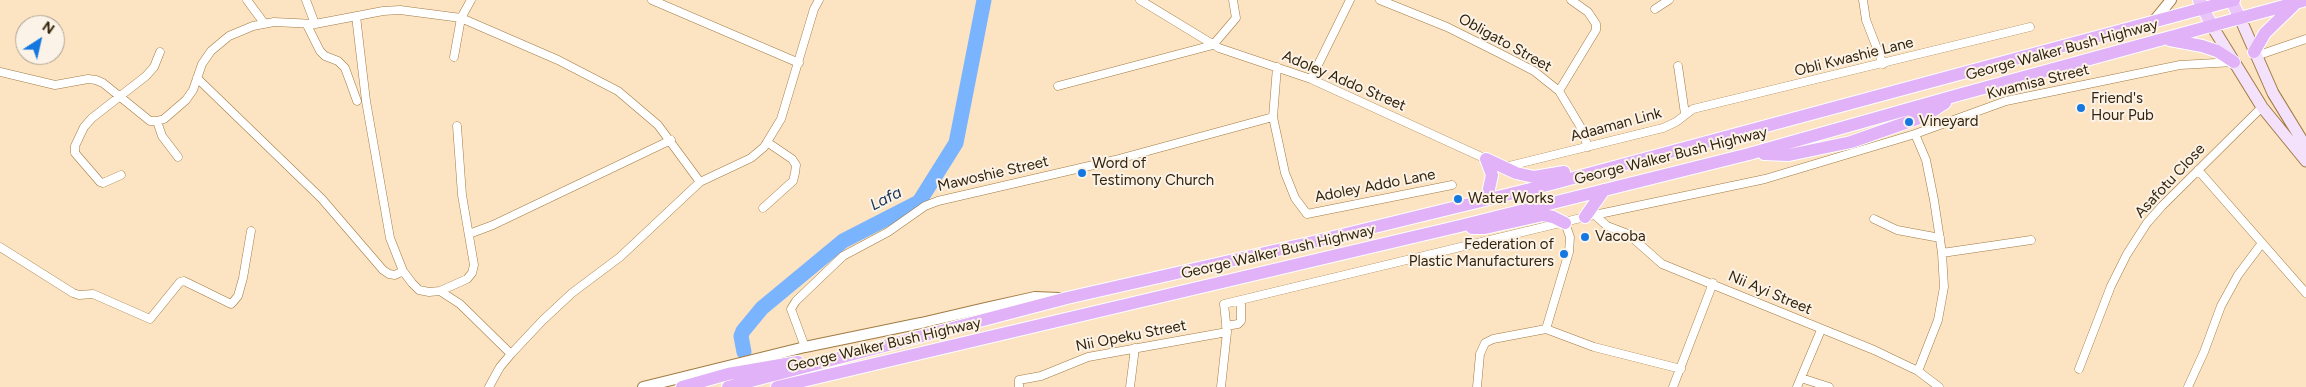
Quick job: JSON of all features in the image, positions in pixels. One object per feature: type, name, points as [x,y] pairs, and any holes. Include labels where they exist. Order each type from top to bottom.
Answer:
[{"type":"highway","name":"George Walker Bush Highway","points":[[728,387],[1067,298],[1313,242],[1552,184],[2151,24],[2207,3],[2232,0]]},
{"type":"highway","name":"George Walker Bush Highway","points":[[779,387],[796,385],[1460,226],[1750,154],[1958,94],[2301,1]]},
{"type":"highway","points":[[2255,54],[2265,33],[2301,1]]},
{"type":"highway","points":[[2207,3],[2226,14],[2240,18]]},
{"type":"highway","points":[[2162,39],[2202,46],[2217,51],[2234,62]]},
{"type":"highway","points":[[1486,158],[1516,173],[1549,176],[1654,151],[1681,150]]},
{"type":"highway","points":[[1486,158],[1492,175],[1488,198]]},
{"type":"highway","points":[[1591,216],[1604,190]]},
{"type":"highway","points":[[1460,226],[1484,228],[1542,216],[1553,217],[1566,223]]},
{"type":"highway","points":[[682,387],[728,374],[888,345]]},
{"type":"main road","points":[[2232,0],[2273,93],[2306,147]]},
{"type":"main road","points":[[2207,3],[2212,26],[2262,107],[2306,161]]},
{"type":"street","points":[[247,0],[264,23]]},
{"type":"street","points":[[306,0],[311,24],[320,51],[325,56],[342,64],[345,68],[357,101]]},
{"type":"street","points":[[454,57],[460,18],[471,0]]},
{"type":"street","points":[[652,0],[799,62]]},
{"type":"street","points":[[489,387],[500,367],[542,321],[632,247],[700,182],[751,158],[767,142],[781,119],[814,9],[819,0]]},
{"type":"street","name":"Adoley Addo Street","points":[[1140,0],[1212,45],[1311,79],[1486,158]]},
{"type":"street","points":[[1058,86],[1212,45],[1236,18],[1233,0]]},
{"type":"street","points":[[1311,79],[1350,0]]},
{"type":"street","name":"Obligato Street","points":[[1380,0],[1447,27],[1493,50],[1534,71],[1559,91]]},
{"type":"street","points":[[1571,0],[1588,12],[1596,24],[1596,30],[1559,91],[1580,126],[1588,147]]},
{"type":"street","points":[[1655,9],[1669,0]]},
{"type":"street","points":[[1863,0],[1866,20],[1883,64]]},
{"type":"street","name":"George Walker Bush Highway","points":[[2151,24],[2169,4]]},
{"type":"street","points":[[0,72],[55,85],[88,79],[96,80],[150,121],[157,121],[164,119],[186,100],[193,90],[202,64],[211,51],[229,36],[264,23],[311,24],[400,10],[460,18],[502,34],[618,91],[658,125],[671,140],[700,182]]},
{"type":"street","points":[[356,16],[366,101],[390,238],[403,271],[419,290],[429,292],[440,291],[467,279],[472,273],[474,266],[462,195],[457,126]]},
{"type":"street","name":"Obli Kwashie Lane","points":[[1685,114],[1693,109],[2030,27]]},
{"type":"street","points":[[2255,54],[2306,39]]},
{"type":"street","points":[[121,174],[103,183],[100,182],[75,153],[75,146],[88,123],[146,76],[154,67],[160,52]]},
{"type":"street","name":"Kwamisa Street","points":[[1227,329],[1224,304],[1591,216],[1765,179],[1915,134],[2006,102],[2180,66],[2234,62]]},
{"type":"street","points":[[1678,66],[1685,114]]},
{"type":"street","name":"Adoley Addo Lane","points":[[1278,67],[1273,117],[1285,173],[1295,198],[1307,214],[1452,185]]},
{"type":"street","points":[[197,78],[322,200],[383,270],[395,275],[403,271]]},
{"type":"street","name":"Asafotu Close","points":[[2079,369],[2111,286],[2127,254],[2147,223],[2262,107]]},
{"type":"street","name":"Adaaman Link","points":[[1504,167],[1663,128],[1676,122],[1685,114]]},
{"type":"street","name":"Mawoshie Street","points":[[805,347],[791,309],[796,301],[843,256],[888,232],[925,206],[938,201],[1116,160],[1273,117]]},
{"type":"street","points":[[157,121],[162,136],[178,157]]},
{"type":"street","points":[[1915,134],[1926,160],[1940,238],[1944,287],[1938,320],[1918,372]]},
{"type":"street","points":[[469,234],[492,225],[671,140]]},
{"type":"street","points":[[763,208],[793,181],[796,165],[792,158],[767,142]]},
{"type":"street","points":[[2198,170],[2306,293]]},
{"type":"street","name":"Nii Ayi Street","points":[[1591,216],[1607,226],[1628,234],[1662,264],[1874,350],[1918,372],[1928,384],[1939,387]]},
{"type":"street","points":[[1874,219],[1897,230],[1940,238]]},
{"type":"street","points":[[1546,329],[1569,252],[1570,237],[1566,223]]},
{"type":"street","points":[[0,247],[79,296],[93,294],[150,319],[180,282],[184,282],[231,304],[238,296],[243,278],[251,231]]},
{"type":"street","points":[[1942,253],[2031,240]]},
{"type":"street","points":[[2188,387],[2204,352],[2221,306],[2238,275],[2262,243]]},
{"type":"street","points":[[1673,387],[1713,284]]},
{"type":"street","points":[[440,291],[460,304],[512,354]]},
{"type":"street","name":"George Walker Bush Highway","points":[[643,387],[805,347],[1022,300],[1042,297],[1067,298]]},
{"type":"street","points":[[1221,387],[1227,329],[1241,321],[1241,300]]},
{"type":"street","name":"Nii Opeku Street","points":[[1019,387],[1019,380],[1041,376],[1075,361],[1227,329]]},
{"type":"street","points":[[1477,387],[1480,354],[1485,343],[1493,339],[1546,329],[1594,347],[1681,369]]},
{"type":"street","points":[[1797,387],[1821,330]]},
{"type":"street","points":[[1130,387],[1135,348]]},
{"type":"street","points":[[1801,378],[1829,387]]},
{"type":"waterway","name":"Lafa","points":[[744,352],[741,336],[743,331],[762,308],[843,241],[919,202],[956,143],[984,0]]},
{"type":"place","name":"Friend's Hour Pub","points":[[2081,108]]},
{"type":"place","name":"Vineyard","points":[[1909,122]]},
{"type":"place","name":"Word of Testimony Church","points":[[1082,173]]},
{"type":"place","name":"Water Works","points":[[1458,199]]},
{"type":"place","name":"Vacoba","points":[[1585,237]]},
{"type":"place","name":"Federation of Plastic Manufacturers","points":[[1564,254]]}]
